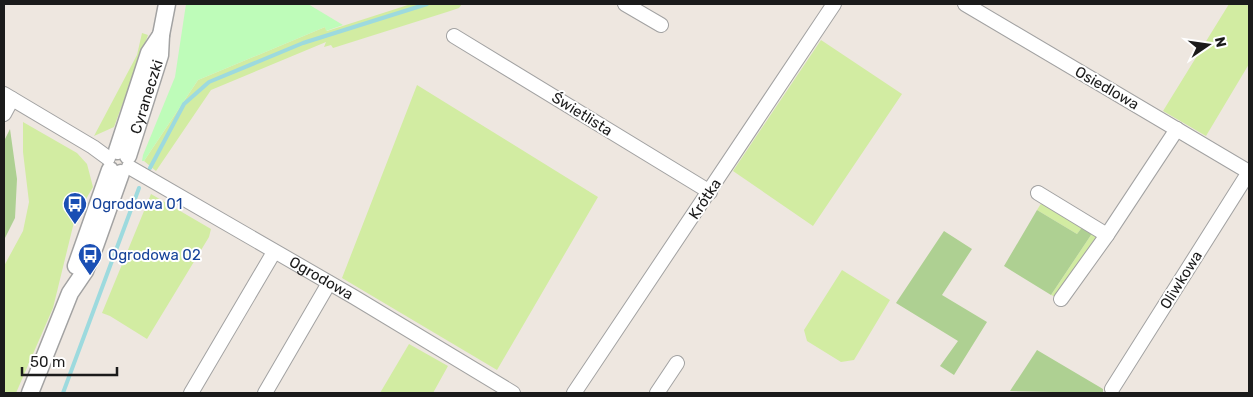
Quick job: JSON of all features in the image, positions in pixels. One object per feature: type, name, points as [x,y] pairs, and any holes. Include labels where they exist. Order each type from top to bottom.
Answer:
[{"type":"street","name":"Cyraneczki","points":[[30,393],[70,293],[85,271],[119,162],[149,52],[161,36],[167,4]]},
{"type":"street","points":[[625,4],[661,25]]},
{"type":"street","name":"Krótka","points":[[574,393],[834,4]]},
{"type":"street","name":"Osiedlowa","points":[[965,4],[1249,172]]},
{"type":"street","name":"Świetlista","points":[[454,36],[710,192]]},
{"type":"street","points":[[4,114],[8,97]]},
{"type":"street","name":"Ogrodowa","points":[[8,97],[329,283],[513,393]]},
{"type":"street","points":[[1060,299],[1107,236],[1177,129]]},
{"type":"street","name":"Oliwkowa","points":[[1112,389],[1249,172]]},
{"type":"street","points":[[1038,193],[1107,236]]},
{"type":"street","points":[[191,393],[274,252]]},
{"type":"street","points":[[265,393],[329,283]]},
{"type":"street","points":[[657,393],[677,363]]},
{"type":"green space","points":[[186,4],[308,4],[343,25],[326,31],[325,27],[198,80],[144,161],[142,161],[175,77]]},
{"type":"green space","points":[[411,4],[462,4],[459,8],[333,48],[331,45],[324,47],[326,42],[211,90],[156,171],[144,161],[198,80],[325,27],[327,31]]},
{"type":"green space","points":[[1229,4],[1249,4],[1249,64],[1206,136],[1163,111]]},
{"type":"green space","points":[[142,33],[148,35],[114,127],[94,136],[137,55]]},
{"type":"green space","points":[[821,40],[902,94],[813,226],[733,171]]},
{"type":"green space","points":[[417,85],[598,197],[497,370],[342,278]]},
{"type":"green space","points":[[23,122],[77,153],[87,164],[93,187],[75,218],[53,308],[16,393],[4,393],[4,266],[23,231],[29,202],[23,152]]},
{"type":"green space","points":[[10,129],[17,179],[15,218],[4,240],[4,141]]},
{"type":"green space","points":[[151,194],[211,229],[209,237],[147,339],[102,313]]},
{"type":"green space","points":[[1042,202],[1083,226],[1077,234],[1037,210]]},
{"type":"green space","points":[[1037,210],[1077,234],[1083,226],[1093,232],[1051,295],[1004,266]]},
{"type":"green space","points":[[944,231],[972,249],[942,295],[987,322],[954,375],[940,366],[958,341],[896,303]]},
{"type":"green space","points":[[1093,232],[1097,239],[1056,297],[1051,295]]},
{"type":"green space","points":[[842,270],[890,300],[854,360],[841,362],[807,341],[804,330]]},
{"type":"green space","points":[[409,344],[448,366],[433,393],[380,393]]},
{"type":"green space","points":[[1037,350],[1103,389],[1103,393],[1010,391]]},
{"type":"waterway","points":[[150,168],[184,104],[209,82],[303,43],[427,4]]},
{"type":"waterway","points":[[63,393],[139,188]]},
{"type":"place","name":"Ogrodowa 01","points":[[75,225]]},
{"type":"place","name":"Ogrodowa 02","points":[[90,276]]}]
